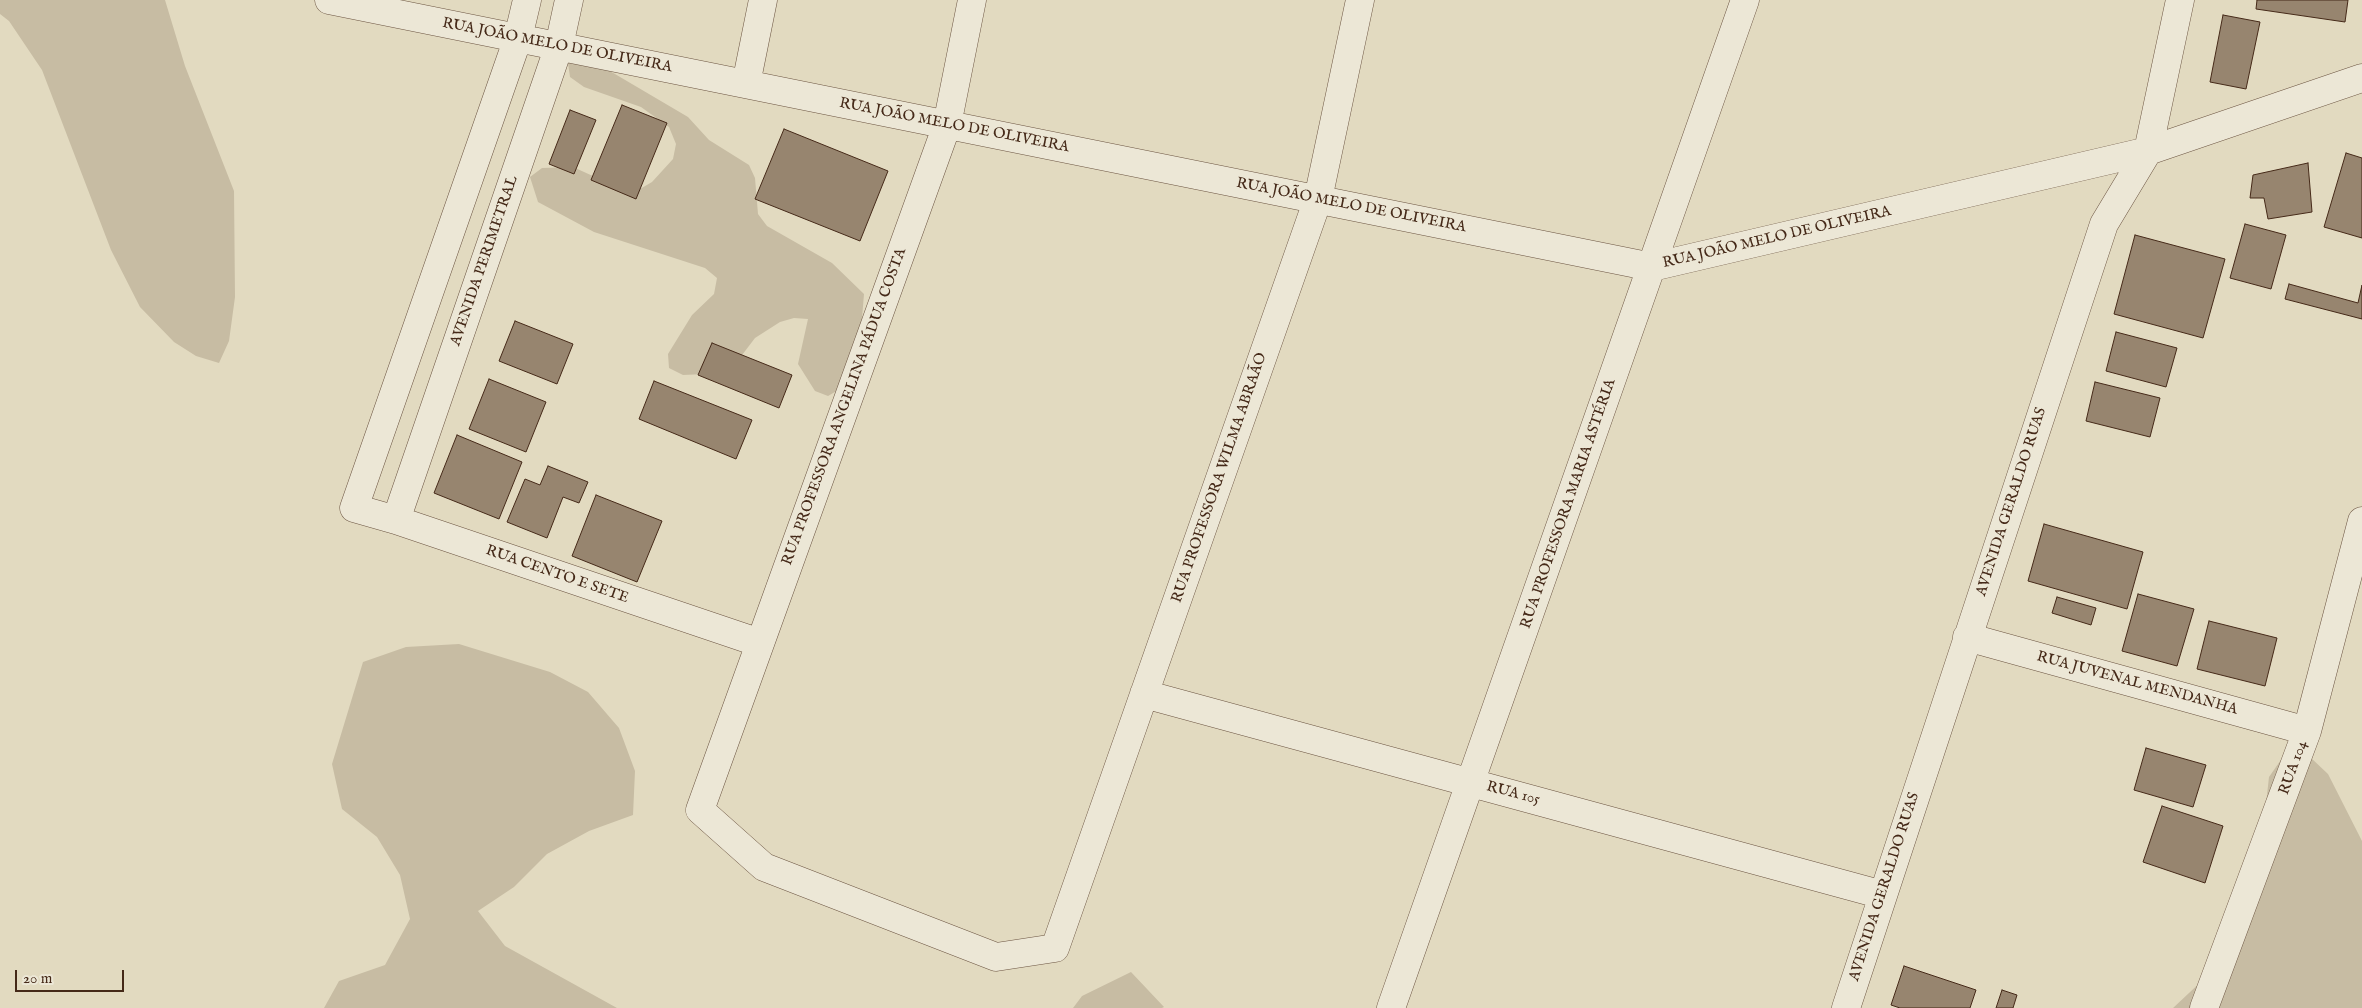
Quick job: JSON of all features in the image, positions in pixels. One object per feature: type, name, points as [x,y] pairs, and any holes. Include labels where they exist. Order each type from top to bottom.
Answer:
[{"type":"street","name":"RUA JOÃO MELO DE OLIVEIRA","points":[[329,0],[1652,267],[2148,151],[2362,78]]},
{"type":"street","points":[[518,38],[527,0]]},
{"type":"street","name":"AVENIDA PERIMETRAL","points":[[396,520],[559,46],[570,0]]},
{"type":"street","points":[[746,84],[763,0]]},
{"type":"street","name":"RUA PROFESSORA ANGELINA PÁDUA COSTA","points":[[972,0],[947,125],[700,810],[764,866],[782,874],[996,957],[1055,948]]},
{"type":"street","name":"RUA PROFESSORA WILMA ABRAÃO","points":[[1055,948],[1318,200],[1360,0]]},
{"type":"street","name":"RUA PROFESSORA MARIA ASTÉRIA","points":[[1391,1008],[1746,0]]},
{"type":"street","name":"AVENIDA GERALDO RUAS","points":[[1846,1008],[2104,224],[2148,151],[2180,0]]},
{"type":"street","name":"RUA CENTO E SETE","points":[[518,38],[354,508],[396,520],[760,643]]},
{"type":"street","name":"RUA 104","points":[[2204,1008],[2308,731],[2362,521]]},
{"type":"street","name":"RUA JUVENAL MENDANHA","points":[[1968,636],[2308,731]]},
{"type":"street","name":"RUA 105","points":[[1144,694],[1883,895]]},
{"type":"shaded area","points":[[0,0],[165,0],[185,66],[234,191],[235,297],[229,341],[219,363],[196,356],[174,342],[140,307],[111,250],[42,70],[9,21],[0,14]]},
{"type":"shaded area","points":[[583,60],[598,64],[688,117],[709,140],[749,165],[755,178],[758,214],[767,226],[832,263],[864,294],[861,330],[840,389],[828,396],[815,391],[798,364],[808,319],[794,318],[780,322],[755,338],[736,363],[706,374],[683,375],[669,368],[668,354],[692,315],[714,294],[717,278],[705,268],[594,232],[538,202],[530,177],[542,168],[573,167],[626,191],[640,189],[652,182],[673,159],[676,144],[669,127],[641,107],[584,87],[570,77],[568,63]]},
{"type":"shaded area","points":[[459,644],[550,672],[588,692],[619,728],[635,771],[633,815],[589,831],[547,854],[514,887],[478,911],[505,946],[617,1008],[324,1008],[339,981],[385,965],[410,919],[400,875],[377,837],[342,809],[332,764],[363,662],[406,647]]},
{"type":"shaded area","points":[[2285,754],[2310,757],[2328,774],[2362,841],[2362,1008],[2173,1008],[2205,978],[2206,962],[2236,915],[2263,831],[2269,777]]},
{"type":"shaded area","points":[[1131,972],[1164,1007],[1073,1008],[1082,996]]},
{"type":"building","points":[[2257,0],[2348,0],[2345,22],[2256,9]]},
{"type":"building","points":[[2223,15],[2260,22],[2246,89],[2210,82]]},
{"type":"building","points":[[622,105],[667,123],[636,199],[591,180]]},
{"type":"building","points":[[570,110],[596,120],[574,174],[549,164]]},
{"type":"building","points":[[784,129],[888,171],[860,241],[755,199]]},
{"type":"building","points":[[2346,153],[2362,158],[2362,238],[2324,227]]},
{"type":"building","points":[[2308,163],[2312,212],[2268,219],[2264,198],[2250,198],[2253,175]]},
{"type":"building","points":[[2245,224],[2286,235],[2271,289],[2230,278]]},
{"type":"building","points":[[2135,235],[2225,259],[2203,338],[2114,314]]},
{"type":"building","points":[[2289,284],[2358,303],[2362,285],[2362,319],[2285,299]]},
{"type":"building","points":[[515,321],[573,344],[557,384],[499,361]]},
{"type":"building","points":[[2116,332],[2177,348],[2166,387],[2106,371]]},
{"type":"building","points":[[712,343],[792,375],[779,408],[698,375]]},
{"type":"building","points":[[489,379],[546,402],[526,452],[469,429]]},
{"type":"building","points":[[654,381],[752,420],[736,459],[639,419]]},
{"type":"building","points":[[2095,382],[2160,398],[2150,437],[2086,421]]},
{"type":"building","points":[[457,435],[522,462],[499,519],[434,493]]},
{"type":"building","points":[[548,466],[588,482],[579,503],[563,497],[547,538],[507,522],[525,479],[540,485]]},
{"type":"building","points":[[596,495],[662,521],[637,582],[572,556]]},
{"type":"building","points":[[2044,524],[2143,552],[2127,609],[2028,581]]},
{"type":"building","points":[[2138,594],[2194,609],[2177,666],[2122,651]]},
{"type":"building","points":[[2057,597],[2096,608],[2091,625],[2052,613]]},
{"type":"building","points":[[2209,621],[2277,638],[2265,686],[2197,669]]},
{"type":"building","points":[[2146,748],[2206,765],[2193,807],[2134,790]]},
{"type":"building","points":[[2162,806],[2223,826],[2205,883],[2143,862]]},
{"type":"building","points":[[1904,966],[1976,990],[1970,1008],[1900,1008],[1891,1005]]},
{"type":"building","points":[[2002,990],[2017,995],[2013,1008],[1996,1008]]}]
